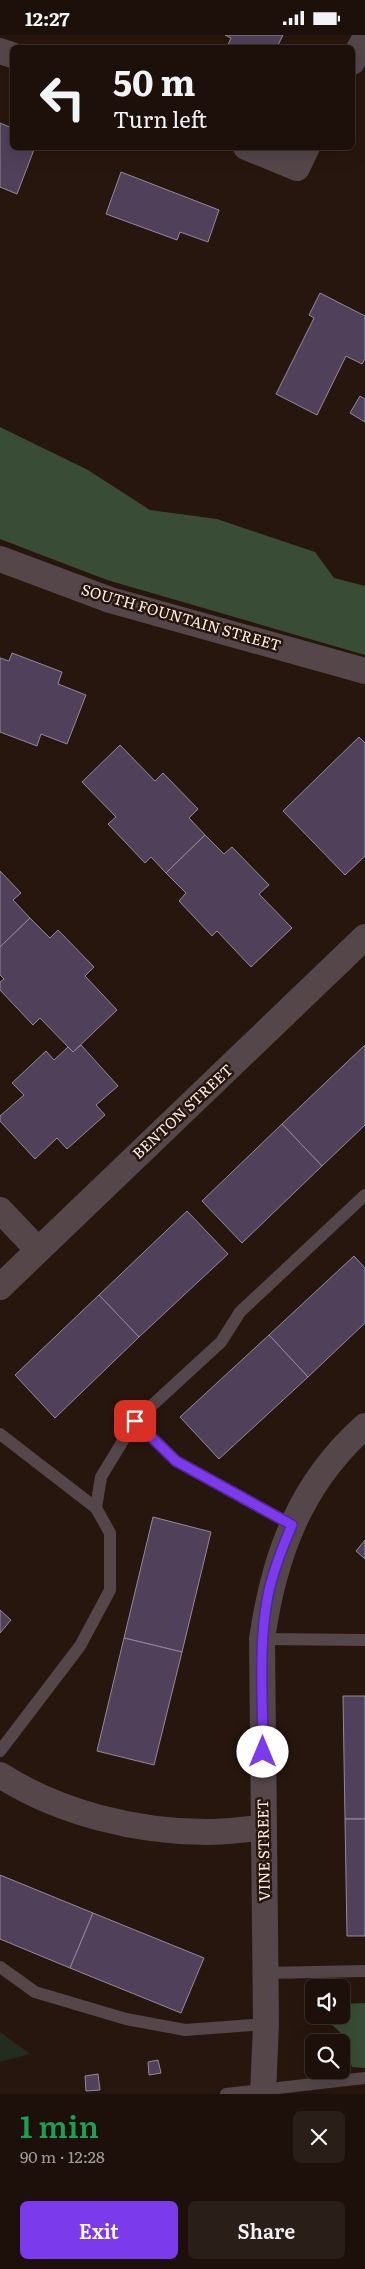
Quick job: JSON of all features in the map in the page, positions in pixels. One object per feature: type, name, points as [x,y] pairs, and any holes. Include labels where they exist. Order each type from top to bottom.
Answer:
[{"type":"street","points":[[355,56],[365,38]]},
{"type":"street","points":[[263,150],[302,157]]},
{"type":"street","name":"SOUTH FOUNTAIN STREET","points":[[0,559],[110,600],[365,671]]},
{"type":"street","name":"BENTON STREET","points":[[0,1287],[365,937]]},
{"type":"street","points":[[0,1210],[38,1250]]},
{"type":"street","name":"VINE STREET","points":[[263,2092],[266,2023],[262,1639],[268,1594],[281,1551],[292,1525],[323,1472],[365,1426]]},
{"type":"street","points":[[0,1775],[55,1803],[109,1820],[173,1830],[207,1832],[264,1828]]},
{"type":"lane","points":[[96,1508],[101,1477],[135,1421],[221,1342],[240,1312],[365,1195]]},
{"type":"lane","points":[[135,1421],[176,1461],[292,1525]]},
{"type":"lane","points":[[0,1434],[96,1508],[110,1533],[110,1590],[80,1646],[0,1751]]},
{"type":"lane","points":[[262,1639],[365,1640]]},
{"type":"lane","points":[[0,1967],[35,1992],[126,2019],[185,2030],[266,2023]]},
{"type":"lane","points":[[265,1973],[365,1971]]},
{"type":"lane","points":[[226,2094],[263,2092],[365,2078]]},
{"type":"green space","points":[[0,427],[88,470],[150,510],[217,519],[315,552],[334,578],[365,586],[365,655],[107,580],[0,539]]},
{"type":"green space","points":[[365,2003],[365,2068],[352,2067],[350,2061],[350,2034],[341,2034],[331,2024],[350,2024],[350,2004]]},
{"type":"green space","points":[[0,2032],[30,2054],[0,2062]]},
{"type":"building","points":[[225,35],[283,35],[278,45],[228,45],[231,38]]},
{"type":"building","points":[[0,123],[10,127],[10,150],[34,150],[17,194],[0,187]]},
{"type":"building","points":[[121,172],[219,210],[208,242],[180,232],[177,240],[106,214]]},
{"type":"building","points":[[320,293],[365,316],[365,359],[362,364],[346,356],[317,415],[276,394],[314,318],[309,315]]},
{"type":"building","points":[[360,396],[365,399],[365,422],[350,413]]},
{"type":"building","points":[[12,653],[62,672],[58,684],[86,695],[67,744],[41,734],[37,746],[0,732],[0,658],[9,661]]},
{"type":"building","points":[[359,737],[365,743],[365,856],[345,875],[283,811]]},
{"type":"building","points":[[120,745],[155,781],[163,773],[198,809],[189,818],[205,835],[166,873],[151,857],[145,863],[108,824],[116,817],[82,782]]},
{"type":"building","points":[[205,835],[224,854],[232,847],[269,885],[259,894],[292,928],[251,967],[217,931],[212,936],[179,901],[186,893],[166,873]]},
{"type":"building","points":[[0,871],[21,893],[13,900],[30,918],[0,947]]},
{"type":"building","points":[[30,918],[50,938],[58,930],[94,967],[85,976],[117,1010],[73,1052],[40,1018],[33,1025],[0,990],[0,982],[4,979],[0,975],[0,947]]},
{"type":"building","points":[[81,1045],[118,1086],[96,1105],[105,1115],[67,1149],[57,1138],[35,1159],[0,1121],[0,1116],[24,1095],[12,1083],[46,1051],[54,1060],[68,1047],[73,1052]]},
{"type":"building","points":[[365,1045],[365,1125],[322,1166],[282,1124]]},
{"type":"building","points":[[282,1124],[322,1166],[242,1243],[202,1201]]},
{"type":"building","points":[[187,1211],[228,1254],[139,1337],[99,1295]]},
{"type":"building","points":[[354,1256],[365,1268],[365,1323],[308,1377],[269,1335]]},
{"type":"building","points":[[99,1295],[139,1337],[55,1418],[15,1375]]},
{"type":"building","points":[[269,1335],[308,1377],[219,1459],[180,1417]]},
{"type":"building","points":[[153,1517],[211,1532],[182,1652],[124,1638]]},
{"type":"building","points":[[365,1540],[365,1559],[356,1551]]},
{"type":"building","points":[[0,1610],[11,1620],[0,1633]]},
{"type":"building","points":[[124,1638],[182,1652],[154,1765],[97,1751]]},
{"type":"building","points":[[343,1696],[365,1696],[365,1819],[345,1819]]},
{"type":"building","points":[[345,1819],[365,1819],[365,1936],[347,1936]]},
{"type":"building","points":[[0,1875],[93,1913],[70,1968],[0,1939]]},
{"type":"building","points":[[93,1913],[204,1958],[181,2013],[70,1968]]},
{"type":"building","points":[[158,2060],[161,2073],[149,2075],[148,2062]]},
{"type":"building","points":[[98,2074],[100,2090],[86,2091],[85,2076]]},
{"type":"route","points":[[135,1421],[176,1461],[267,1513],[292,1525],[281,1551],[268,1594],[262,1639],[263,1752]]}]
